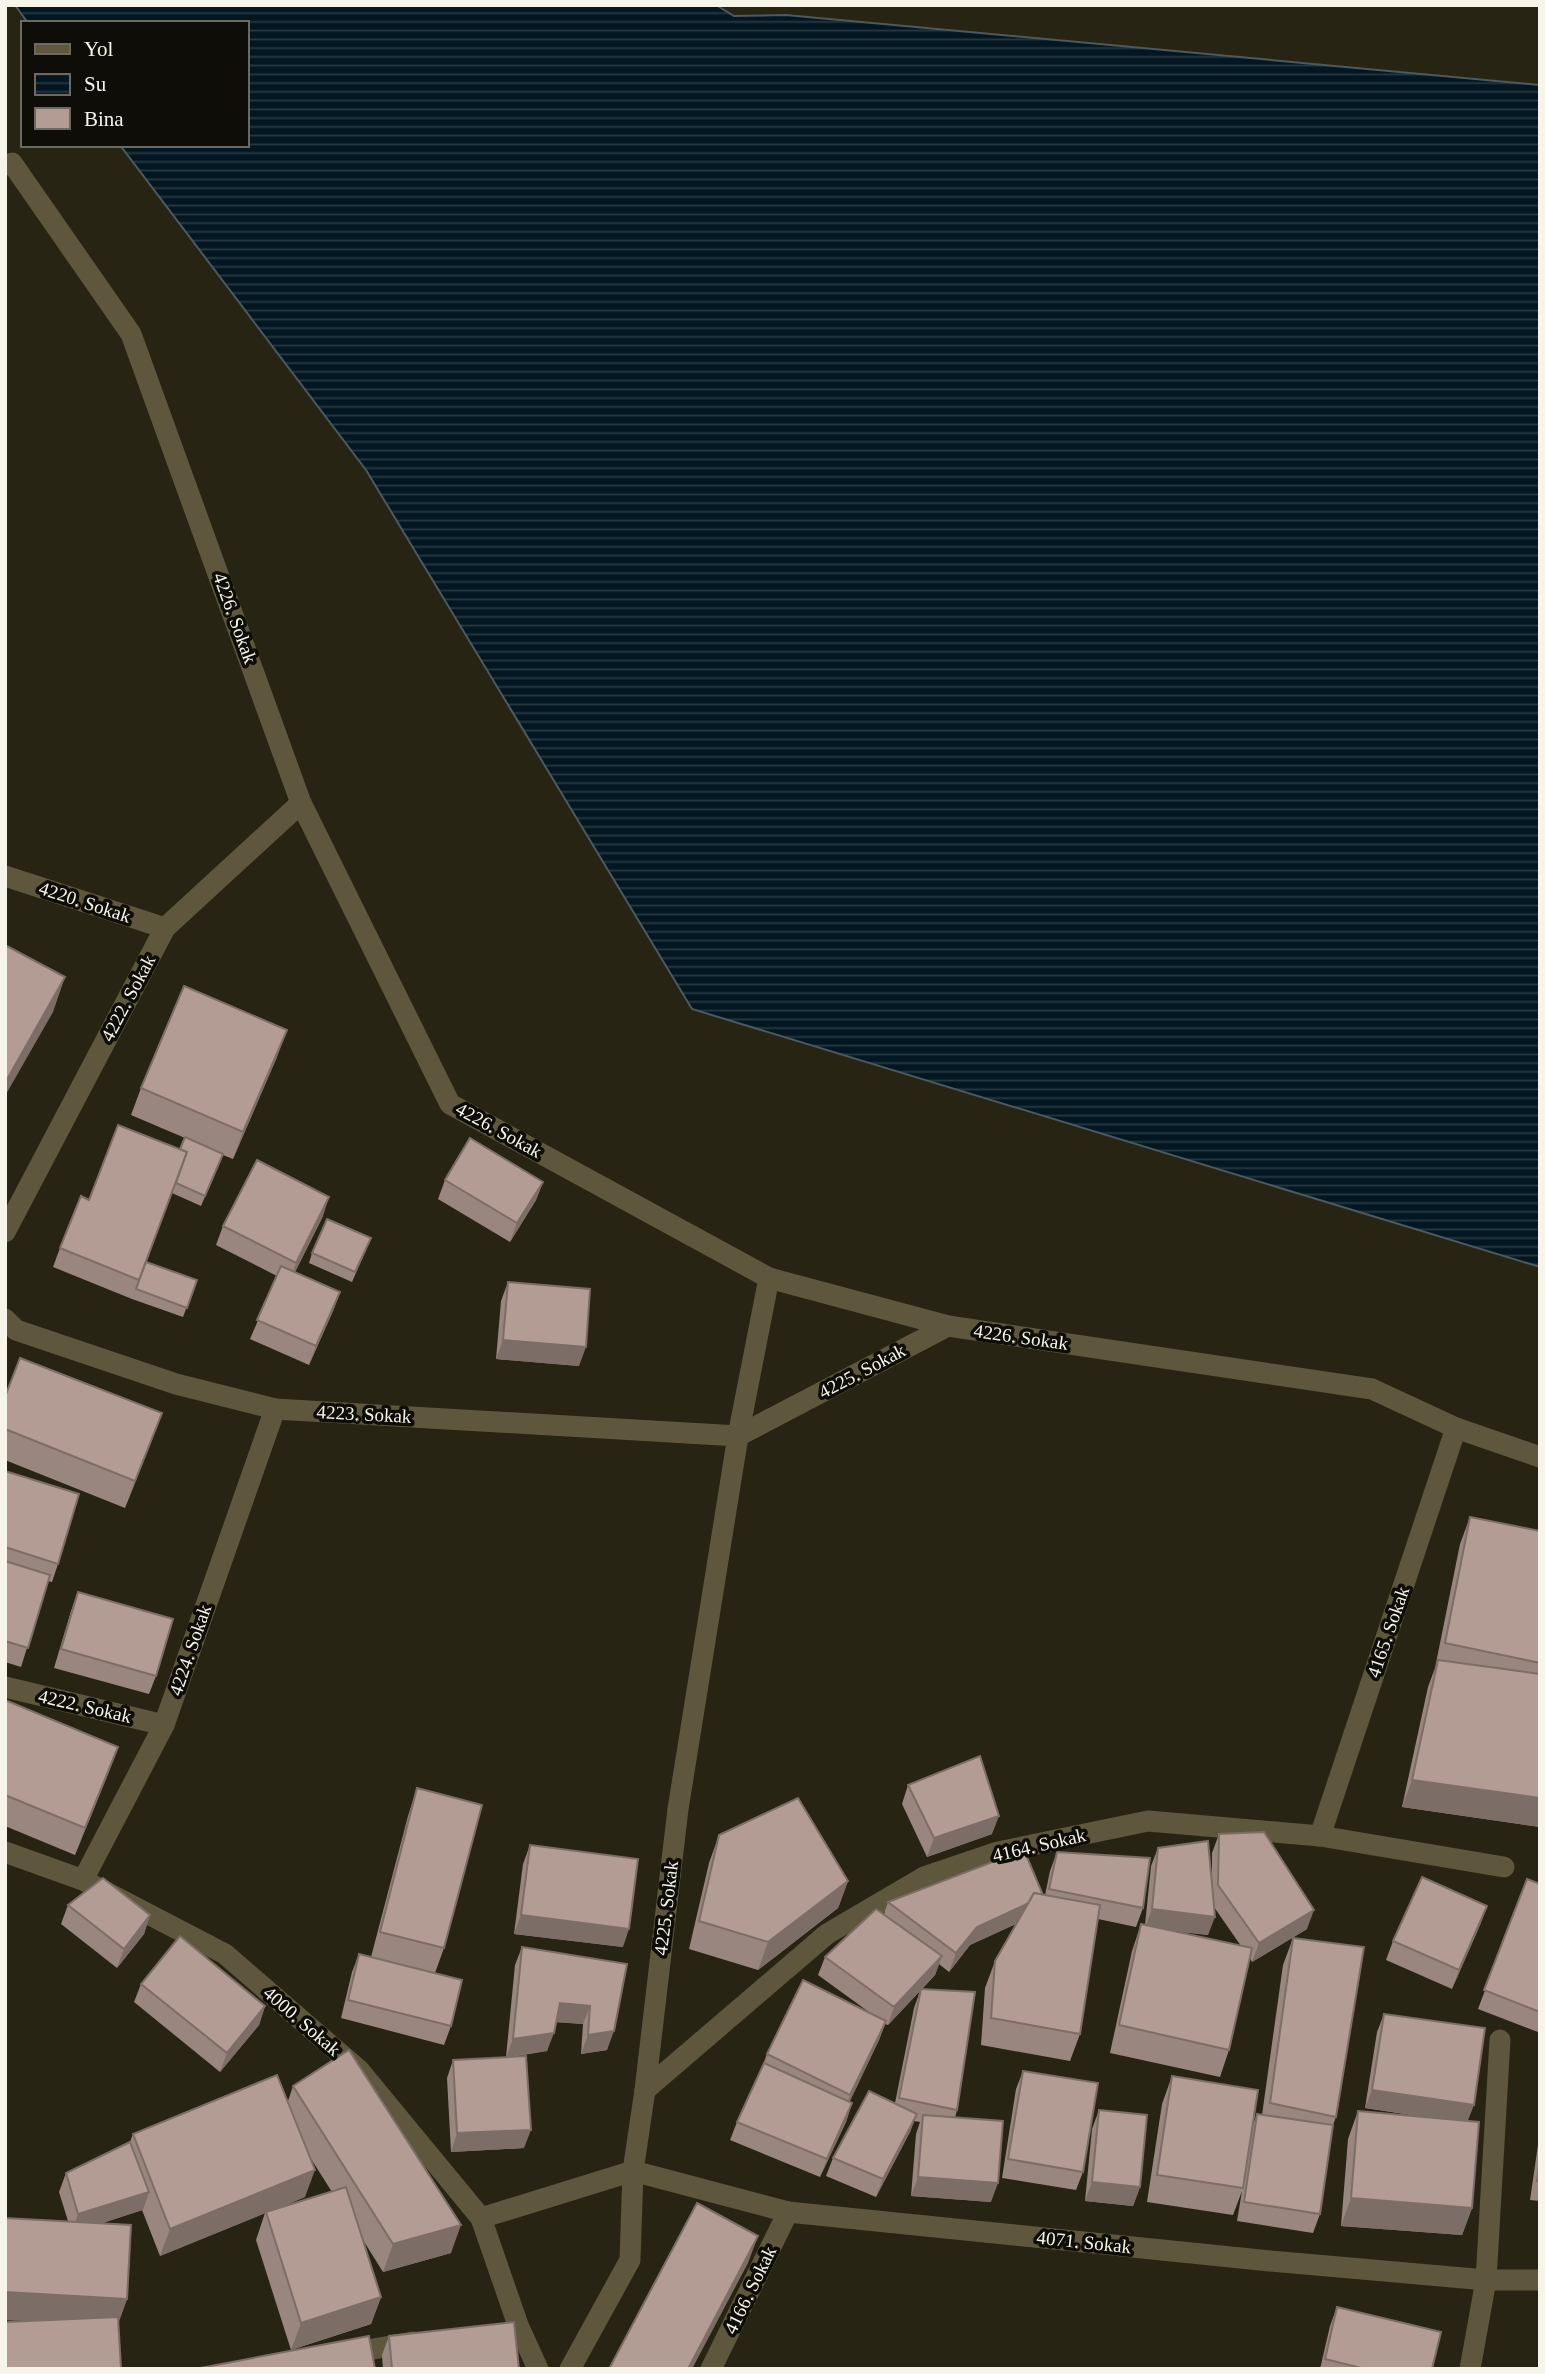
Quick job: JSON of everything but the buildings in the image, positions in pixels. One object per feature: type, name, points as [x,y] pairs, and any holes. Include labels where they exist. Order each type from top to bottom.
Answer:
[{"type":"street","name":"4226. Sokak","points":[[9,164],[131,334],[301,803],[450,1104],[769,1278],[948,1326],[1372,1389],[1456,1428],[1540,1457]]},
{"type":"street","name":"4222. Sokak","points":[[5,1232],[165,928],[301,803]]},
{"type":"street","name":"4220. Sokak","points":[[5,876],[165,928]]},
{"type":"street","name":"4225. Sokak","points":[[570,2369],[630,2260],[633,2171],[678,1809],[738,1436],[769,1278]]},
{"type":"street","name":"4223. Sokak","points":[[5,1319],[16,1330],[176,1384],[275,1409],[738,1436]]},
{"type":"street","name":"4225. Sokak","points":[[738,1436],[948,1326]]},
{"type":"street","name":"4224. Sokak","points":[[82,1880],[164,1724],[275,1409]]},
{"type":"street","name":"4165. Sokak","points":[[1320,1836],[1456,1428]]},
{"type":"street","name":"4222. Sokak","points":[[5,1687],[164,1724]]},
{"type":"street","name":"4164. Sokak","points":[[645,2090],[827,1934],[924,1877],[998,1852],[1147,1821],[1320,1836],[1504,1867]]},
{"type":"street","name":"4000. Sokak","points":[[5,1852],[82,1880],[225,1954],[359,2070],[481,2218],[511,2326],[538,2369]]},
{"type":"street","points":[[1470,2369],[1486,2280],[1500,2040]]},
{"type":"street","points":[[481,2218],[633,2171]]},
{"type":"street","name":"4071. Sokak","points":[[633,2171],[788,2212],[1270,2262],[1486,2280],[1540,2280]]},
{"type":"street","name":"4166. Sokak","points":[[711,2369],[788,2212]]},
{"type":"street","points":[[325,2357],[435,2339]]},
{"type":"water","points":[[15,5],[716,5],[734,16],[786,15],[1540,85],[1540,1267],[692,1009],[366,470],[122,147],[248,147],[248,21],[27,21]]}]
